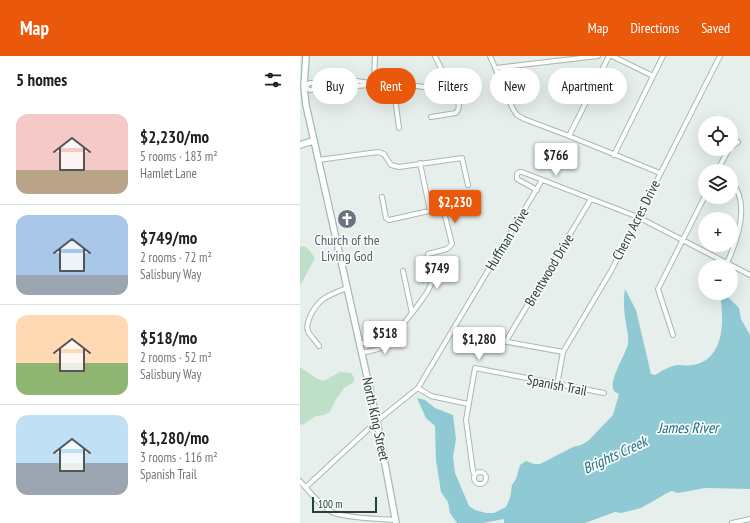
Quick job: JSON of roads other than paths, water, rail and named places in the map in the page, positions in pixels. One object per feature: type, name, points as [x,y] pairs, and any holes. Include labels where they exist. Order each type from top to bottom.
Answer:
[{"type":"main road","name":"North King Street","points":[[306,56],[304,87],[306,105],[377,421],[396,522]]},
{"type":"main road","points":[[300,145],[313,141]]},
{"type":"street","points":[[375,56],[375,68]]},
{"type":"street","points":[[435,56],[442,68]]},
{"type":"street","points":[[490,56],[496,68],[598,56]]},
{"type":"street","points":[[568,136],[608,56]]},
{"type":"street","points":[[612,56],[653,76]]},
{"type":"street","points":[[614,154],[663,56]]},
{"type":"street","name":"Cherry Acres Drive","points":[[557,385],[563,352],[610,271],[720,56]]},
{"type":"street","points":[[304,87],[310,90],[366,85]]},
{"type":"street","points":[[396,104],[399,128]]},
{"type":"street","points":[[432,117],[456,113],[459,104]]},
{"type":"street","points":[[511,104],[517,115],[524,120],[660,173]]},
{"type":"street","points":[[318,160],[378,152],[384,154],[391,165],[399,167],[462,158],[468,185]]},
{"type":"street","points":[[420,164],[430,211]]},
{"type":"street","points":[[537,190],[517,180],[517,174],[522,172],[638,217],[721,260]]},
{"type":"street","name":"Huffman Drive","points":[[306,487],[377,421],[418,388],[542,180]]},
{"type":"street","points":[[738,186],[742,191]]},
{"type":"street","points":[[382,197],[386,218],[389,220],[451,206]]},
{"type":"street","name":"Brentwood Drive","points":[[506,341],[591,199]]},
{"type":"street","points":[[673,335],[658,289],[701,204]]},
{"type":"street","points":[[361,353],[380,348],[395,334],[431,286],[431,275],[427,258],[428,254],[447,249],[452,244],[443,208]]},
{"type":"street","points":[[728,260],[746,224]]},
{"type":"street","points":[[738,269],[750,275]]},
{"type":"street","points":[[403,271],[412,313]]},
{"type":"street","points":[[319,346],[308,332],[307,328],[307,324],[312,313],[323,298],[347,288]]},
{"type":"street","points":[[452,332],[563,352]]},
{"type":"street","points":[[359,344],[395,334]]},
{"type":"street","name":"Spanish Trail","points":[[475,475],[472,471],[466,420],[475,368],[604,393]]},
{"type":"street","points":[[418,388],[431,396],[468,404]]},
{"type":"street","points":[[300,481],[324,506],[334,513],[345,516],[396,522]]},
{"type":"street","points":[[732,523],[750,519]]},
{"type":"water","name":"James River","points":[[625,289],[636,310],[651,374],[655,375],[678,365],[691,365],[703,362],[716,349],[719,340],[722,320],[721,301],[731,300],[739,308],[741,319],[750,335],[750,489],[705,488],[678,493],[672,491],[641,508],[621,513],[615,512],[585,523],[504,523],[504,519],[483,523],[457,523],[450,513],[448,502],[441,492],[436,460],[435,426],[426,418],[417,398],[425,400],[435,408],[453,415],[456,439],[453,457],[455,473],[469,506],[475,510],[486,513],[494,513],[506,507],[510,498],[512,485],[516,479],[520,465],[526,461],[534,464],[540,464],[573,447],[581,445],[588,441],[613,415],[619,394],[613,389],[614,379],[628,344],[624,298]]},
{"type":"place","name":"Church of the Living God","points":[[347,219]]},
{"type":"water label","name":"Brights Creek","points":[[615,455]]}]
